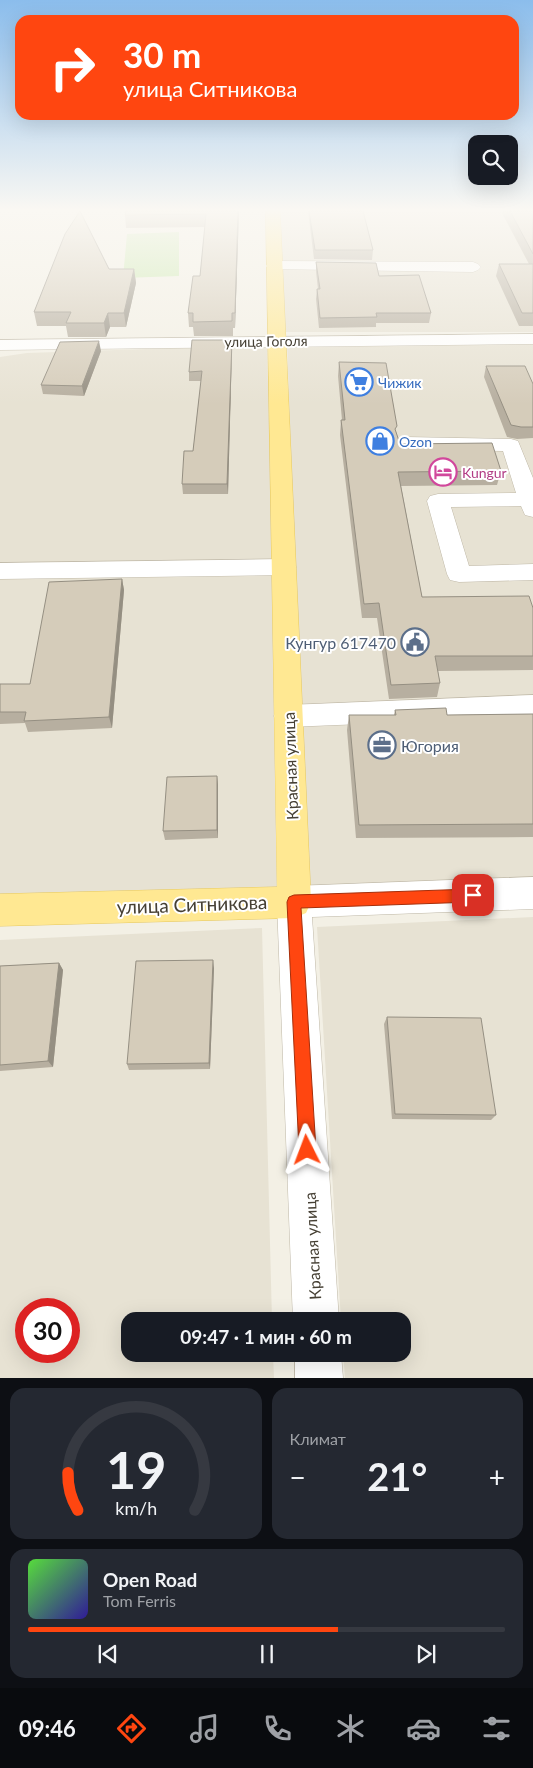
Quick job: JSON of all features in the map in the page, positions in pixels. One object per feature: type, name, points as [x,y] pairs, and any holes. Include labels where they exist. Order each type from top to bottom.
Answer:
[{"type":"main road","name":"Красная улица","points":[[274,275],[294,902]]},
{"type":"main road","name":"улица Ситникова","points":[[0,910],[294,902]]},
{"type":"street","name":"улица Гоголя","points":[[0,345],[533,339]]},
{"type":"street","points":[[405,443],[511,445],[531,505],[438,501],[459,574],[533,572]]},
{"type":"street","points":[[0,571],[284,567]]},
{"type":"street","points":[[288,716],[533,706]]},
{"type":"street","name":"улица Ситникова","points":[[294,902],[533,893]]},
{"type":"street","name":"Красная улица","points":[[294,902],[316,1312]]},
{"type":"street","points":[[318,1362],[319,1378]]},
{"type":"shaded area","points":[[282,275],[533,275],[533,332],[284,332]]},
{"type":"shaded area","points":[[533,339],[533,882],[307,890],[287,344]]},
{"type":"shaded area","points":[[267,345],[281,890],[0,895],[0,357],[27,353]]},
{"type":"shaded area","points":[[533,917],[533,1378],[345,1378],[344,1362],[411,1362],[411,1312],[340,1312],[317,927]]},
{"type":"shaded area","points":[[262,928],[272,1312],[121,1312],[121,1362],[273,1362],[274,1378],[0,1378],[0,940]]},
{"type":"green space","points":[[123,275],[179,275],[179,276],[123,278]]},
{"type":"building","points":[[49,275],[133,275],[124,313],[108,313],[104,323],[66,323],[71,312],[34,312]]},
{"type":"building","points":[[236,275],[235,313],[232,313],[232,321],[193,322],[193,313],[188,313],[193,276]]},
{"type":"building","points":[[318,275],[419,275],[431,313],[376,313],[377,317],[320,318],[317,289],[320,289]]},
{"type":"building","points":[[504,275],[533,275],[533,313],[522,313]]},
{"type":"building","points":[[192,340],[232,340],[227,484],[182,484],[184,451],[193,451],[202,371],[189,372]]},
{"type":"building","points":[[99,341],[82,386],[41,385],[60,342]]},
{"type":"building","points":[[339,362],[386,363],[397,426],[395,429],[400,444],[492,443],[501,471],[398,472],[422,597],[529,596],[533,608],[533,656],[435,656],[440,683],[391,685],[379,603],[364,604],[341,420],[345,420]]},
{"type":"building","points":[[486,366],[525,366],[533,384],[533,427],[511,425]]},
{"type":"building","points":[[122,579],[109,717],[24,721],[26,712],[0,712],[0,684],[30,684],[49,582]]},
{"type":"building","points":[[446,708],[447,715],[533,714],[533,824],[359,825],[349,715],[396,715],[395,710]]},
{"type":"building","points":[[217,776],[217,830],[163,831],[167,777]]},
{"type":"building","points":[[213,960],[209,1063],[127,1064],[136,961]]},
{"type":"building","points":[[59,963],[48,1061],[0,1065],[0,966]]},
{"type":"building","points":[[387,1017],[481,1018],[496,1115],[395,1114]]},
{"type":"place","name":"Чижик","points":[[359,382]]},
{"type":"place","name":"Ozon","points":[[380,441]]},
{"type":"place","name":"Kungur","points":[[443,472]]},
{"type":"place","name":"Кунгур 617470","points":[[415,642]]},
{"type":"place","name":"Югория","points":[[382,745]]},
{"type":"route","points":[[307,1150],[294,902],[473,895]]}]
